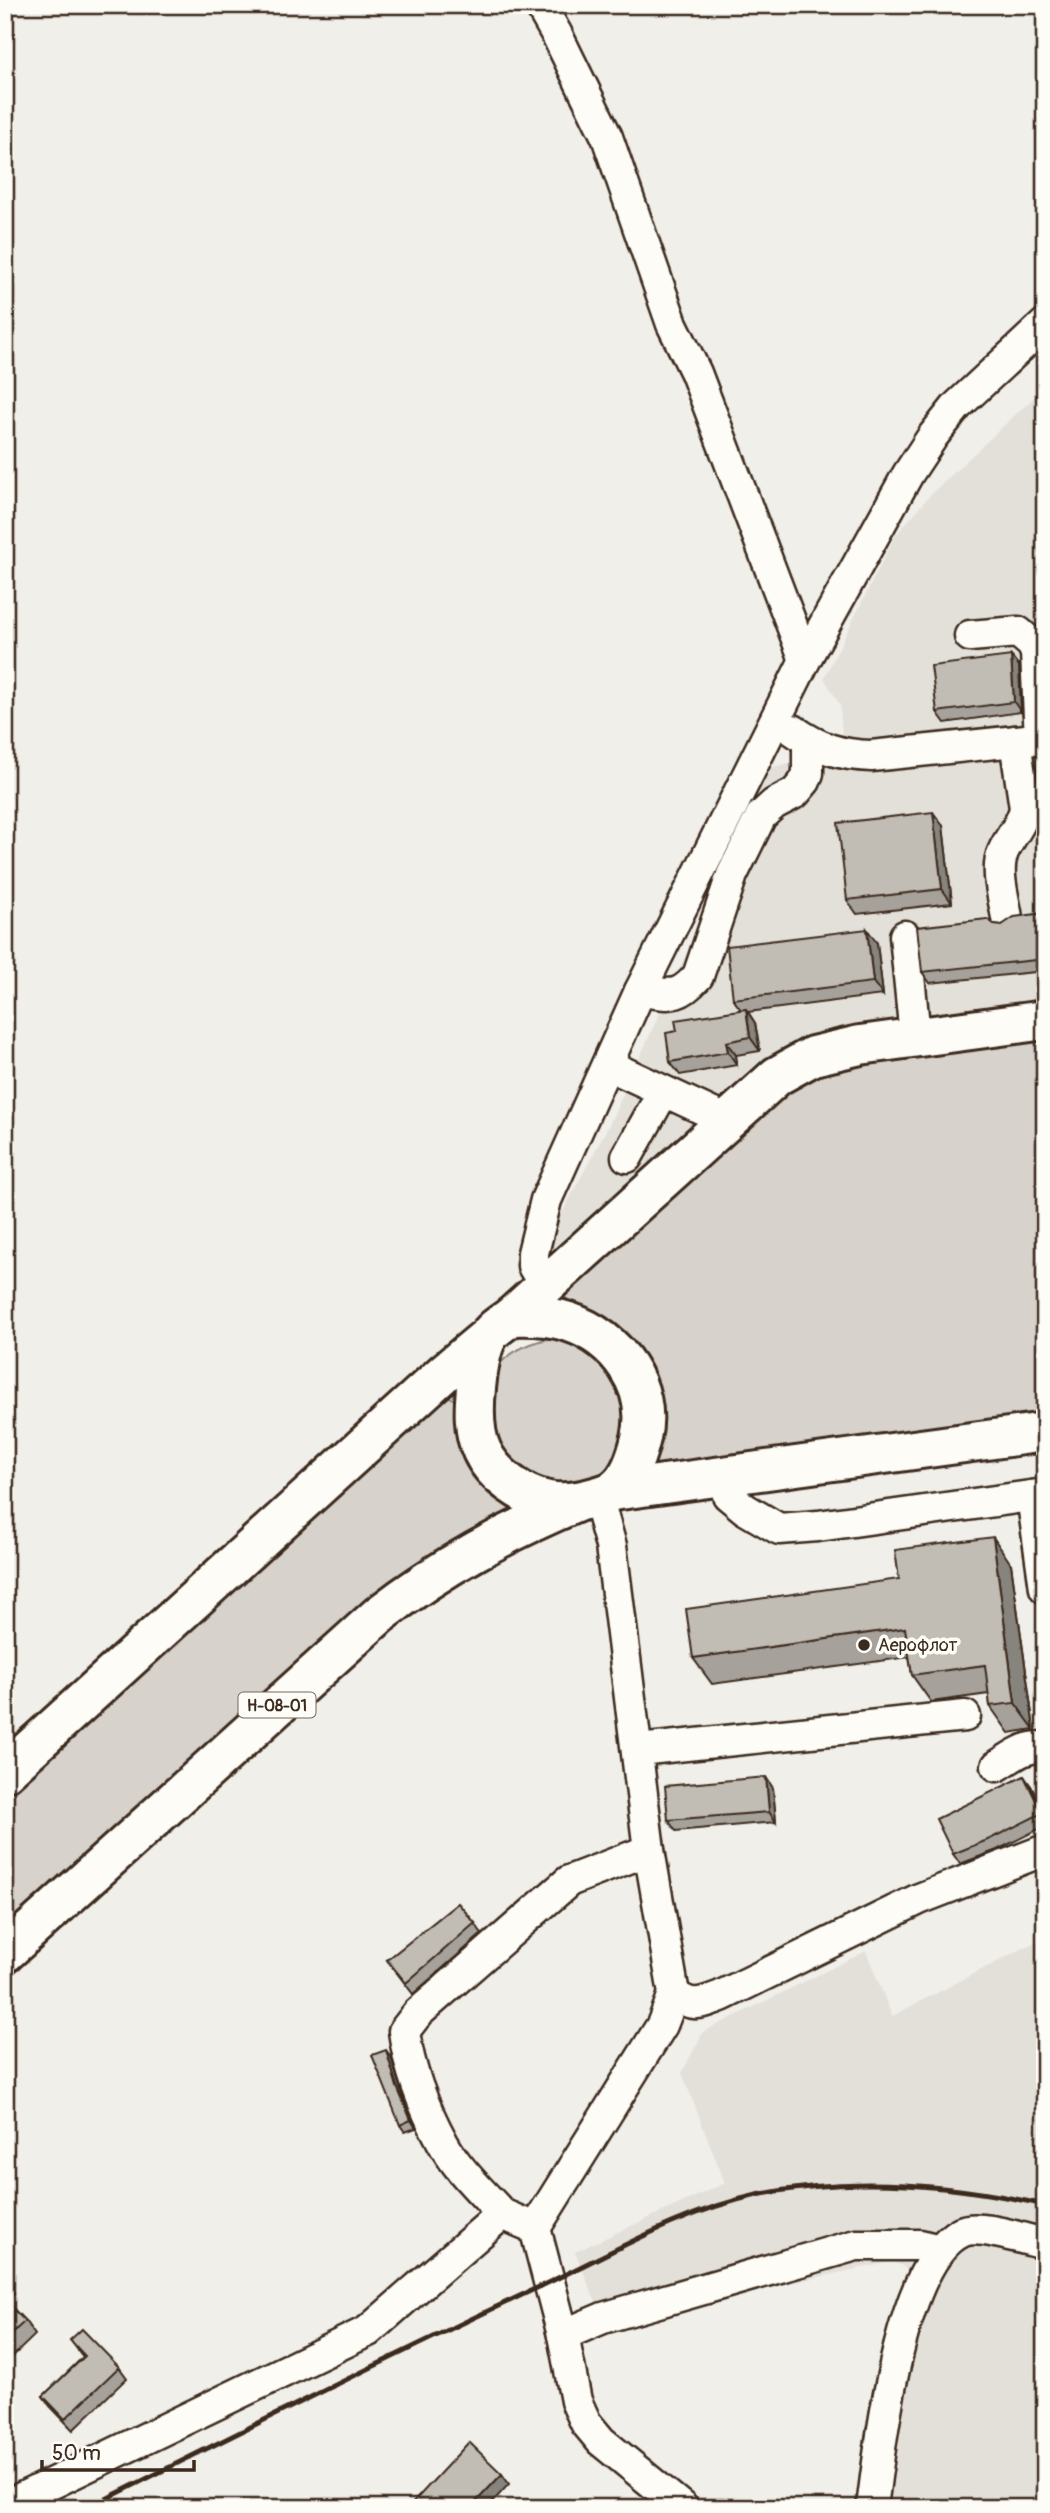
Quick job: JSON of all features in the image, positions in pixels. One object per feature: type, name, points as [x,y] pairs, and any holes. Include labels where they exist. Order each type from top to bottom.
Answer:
[{"type":"main road","points":[[5,1772],[445,1372],[545,1286],[777,1076],[813,1056],[860,1045],[1045,1020]]},
{"type":"main road","points":[[500,1326],[546,1317],[570,1323],[592,1333],[611,1347],[627,1364],[638,1386],[643,1407],[642,1433],[622,1483],[597,1496]]},
{"type":"main road","name":"Н-08-01","points":[[500,1326],[477,1381],[476,1429],[481,1450],[491,1466],[509,1482],[527,1493],[549,1501],[1045,1432]]},
{"type":"main road","name":"Н-08-01","points":[[5,1953],[379,1615],[428,1578],[464,1556],[516,1528],[597,1496]]},
{"type":"street","points":[[540,5],[558,35],[607,137],[672,324],[706,398],[804,660]]},
{"type":"street","points":[[545,1286],[533,1266],[533,1253],[546,1200],[640,991],[804,660],[908,474],[933,436],[957,406],[1045,324]]},
{"type":"street","points":[[970,636],[1018,632],[1032,644],[1036,653],[1033,739],[1024,818],[1002,854],[1000,867],[1007,918]]},
{"type":"street","points":[[775,718],[808,741],[838,753],[871,756],[1033,739]]},
{"type":"street","points":[[640,991],[676,995],[687,989],[698,976],[732,875],[761,816],[774,804],[795,793],[805,781],[808,773],[808,741]]},
{"type":"street","points":[[905,936],[915,1036]]},
{"type":"street","points":[[608,1065],[726,1120]]},
{"type":"street","points":[[627,1157],[663,1092]]},
{"type":"street","points":[[723,1475],[728,1495],[779,1529],[818,1526],[1038,1495],[1045,1588]]},
{"type":"street","points":[[597,1496],[611,1546],[649,1850],[674,1994],[662,2025],[535,2228],[563,2335],[576,2401],[586,2423],[601,2441],[683,2508]]},
{"type":"street","points":[[638,1750],[965,1716]]},
{"type":"street","points":[[997,1766],[1024,1749],[1035,1746],[1045,1748]]},
{"type":"street","points":[[535,2228],[502,2214],[443,2144],[420,2092],[407,2052],[404,2031],[418,2013],[569,1881],[649,1850]]},
{"type":"street","points":[[674,1994],[686,2003],[694,2004],[721,1996],[919,1899],[1045,1850]]},
{"type":"street","points":[[5,2506],[368,2331],[502,2214]]},
{"type":"street","points":[[872,2508],[882,2431],[897,2357],[920,2287],[939,2250],[962,2231],[975,2229],[1045,2244]]},
{"type":"street","points":[[563,2335],[603,2318],[856,2245],[920,2245],[939,2250]]},
{"type":"shaded area","points":[[1045,387],[1045,1002],[557,1252],[549,1243],[550,1235],[610,1123],[767,775],[772,767],[796,762],[844,764],[840,705],[824,678],[895,536],[931,494]]},
{"type":"shaded area","points":[[1045,1029],[1045,1412],[646,1469],[648,1440],[571,1303],[565,1297],[562,1287],[800,1069]]},
{"type":"shaded area","points":[[551,1338],[576,1340],[600,1351],[634,1418],[613,1465],[594,1480],[548,1490],[490,1451],[488,1393],[490,1380],[500,1363],[523,1347]]},
{"type":"shaded area","points":[[440,1396],[449,1396],[458,1403],[530,1507],[5,1931],[5,1790]]},
{"type":"shaded area","points":[[1045,1937],[1045,2508],[856,2508],[908,2278],[903,2266],[893,2262],[886,2263],[742,2293],[607,2329],[575,2252],[725,2183],[682,2073],[703,2032],[866,1951],[892,2016]]},
{"type":"building","points":[[1011,656],[1014,702],[937,712],[931,666]]},
{"type":"building","points":[[933,812],[942,889],[847,900],[838,823]]},
{"type":"building","points":[[1045,913],[1045,959],[922,972],[917,927],[987,919],[1002,925],[1014,917]]},
{"type":"building","points":[[867,929],[873,982],[733,999],[727,946]]},
{"type":"building","points":[[746,1009],[750,1037],[726,1042],[728,1052],[670,1062],[666,1033],[677,1031],[675,1020]]},
{"type":"building","points":[[993,1537],[1015,1703],[990,1706],[985,1665],[912,1675],[905,1628],[693,1658],[686,1609],[899,1579],[895,1550]]},
{"type":"building","points":[[1024,1776],[1042,1813],[953,1854],[936,1819]]},
{"type":"building","points":[[766,1777],[769,1812],[668,1820],[665,1786]]},
{"type":"building","points":[[458,1903],[475,1923],[406,1983],[387,1960]]},
{"type":"building","points":[[386,2050],[411,2120],[400,2125],[372,2055]]},
{"type":"building","points":[[5,2301],[25,2321],[5,2340]]},
{"type":"building","points":[[82,2329],[119,2367],[65,2419],[43,2396],[85,2356],[70,2340]]},
{"type":"building","points":[[469,2442],[502,2474],[470,2508],[408,2508]]},
{"type":"railway","points":[[88,2508],[645,2235],[728,2202],[793,2189],[865,2184],[938,2187],[1045,2205]]},
{"type":"place","name":"Аерофлот","points":[[864,1645]]}]
